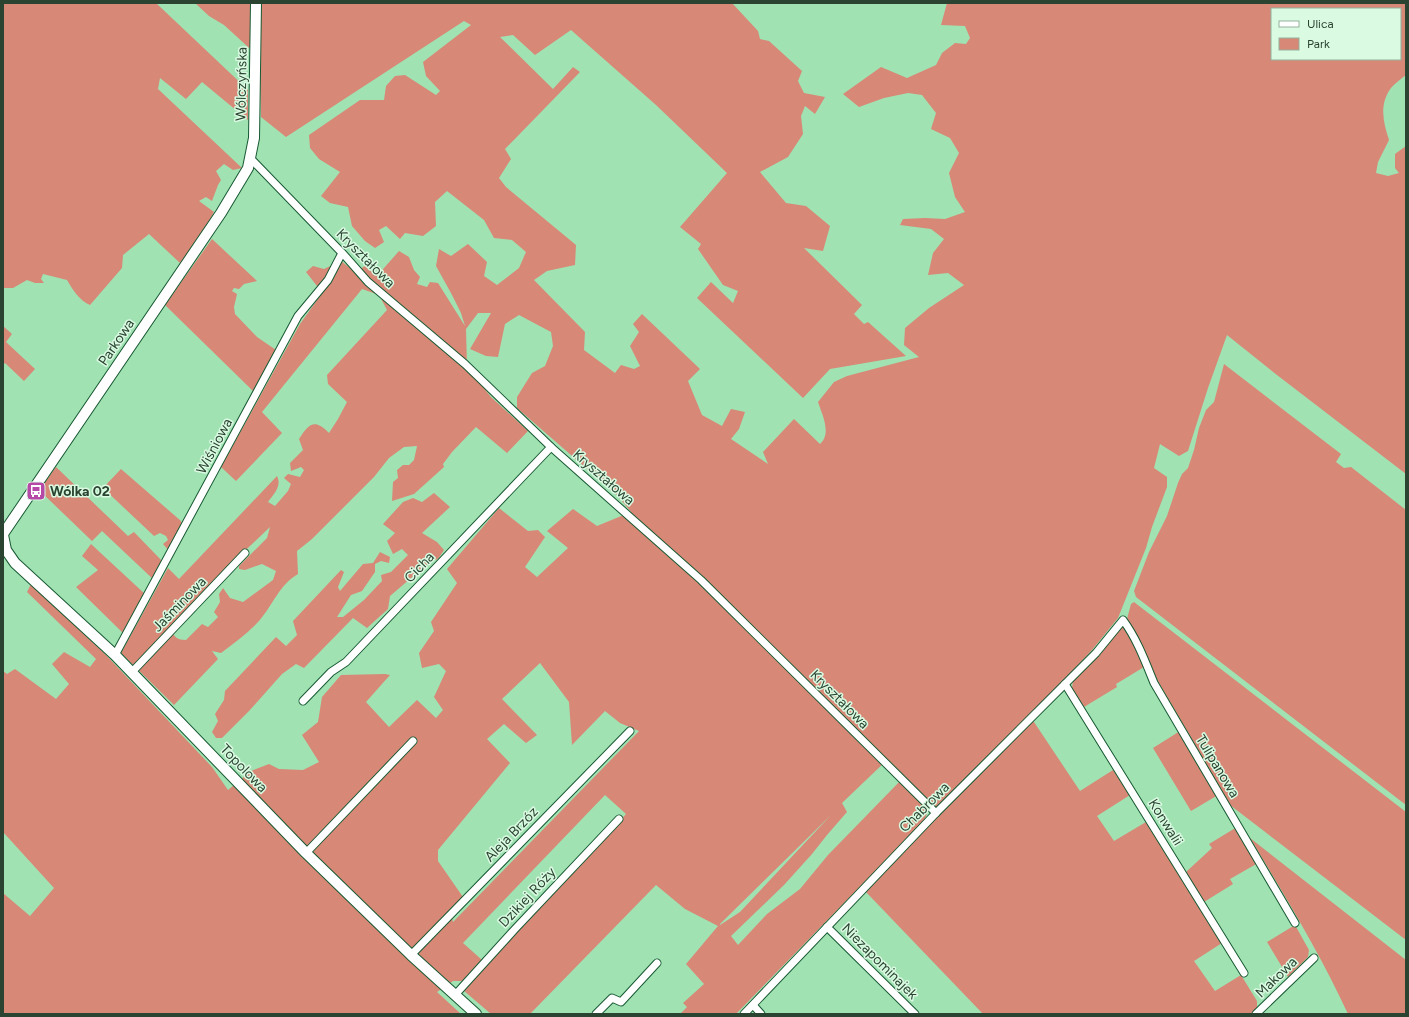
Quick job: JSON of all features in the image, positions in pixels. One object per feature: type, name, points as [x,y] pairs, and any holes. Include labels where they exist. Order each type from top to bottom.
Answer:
[{"type":"street","name":"Wólczyńska","points":[[251,162],[254,138],[256,3]]},
{"type":"street","name":"Kryształowa","points":[[251,162],[342,253],[368,282],[465,364],[550,447],[701,580],[936,813]]},
{"type":"street","name":"Parkowa","points":[[3,535],[222,213],[251,162]]},
{"type":"street","name":"Wiśniowa","points":[[115,655],[298,316],[328,280],[342,253]]},
{"type":"street","name":"Cicha","points":[[303,701],[331,672],[346,662],[550,447]]},
{"type":"street","name":"Topolowa","points":[[3,535],[6,550],[15,563],[115,655],[306,853],[476,1014]]},
{"type":"street","name":"Jaśminowa","points":[[132,672],[245,553]]},
{"type":"street","name":"Chabrowa","points":[[744,1014],[936,813],[1096,653],[1123,620]]},
{"type":"street","name":"Tulipanowa","points":[[1123,620],[1131,631],[1158,689],[1295,923]]},
{"type":"street","name":"Konwalii","points":[[1065,684],[1244,973]]},
{"type":"street","name":"Aleja Brzóz","points":[[411,954],[630,731]]},
{"type":"street","points":[[306,853],[412,741]]},
{"type":"street","name":"Dzikiej Róży","points":[[455,995],[619,819]]},
{"type":"street","name":"Niezapominajek","points":[[828,926],[915,1014]]},
{"type":"street","name":"Makowa","points":[[1256,1014],[1314,958]]},
{"type":"street","points":[[596,1014],[612,998],[621,1002],[657,963]]},
{"type":"street","points":[[753,1005],[761,1014]]},
{"type":"green space","points":[[3,3],[156,3],[248,90],[248,120],[202,82],[186,99],[160,78],[158,89],[242,168],[233,170],[224,164],[216,171],[221,180],[212,201],[206,197],[199,201],[214,212],[203,233],[180,263],[149,234],[123,255],[122,268],[90,305],[79,298],[67,280],[43,274],[41,279],[44,283],[35,283],[27,280],[13,288],[3,288]]},
{"type":"green space","points":[[195,3],[732,3],[758,31],[760,39],[769,41],[802,71],[798,81],[804,93],[825,97],[815,114],[805,106],[801,116],[803,134],[788,157],[760,172],[786,203],[806,206],[830,226],[823,251],[804,248],[862,305],[854,314],[864,324],[868,322],[906,356],[830,369],[803,398],[697,298],[711,282],[733,303],[738,291],[723,285],[698,249],[701,244],[680,227],[727,173],[656,105],[571,30],[535,55],[513,35],[500,37],[553,89],[573,67],[580,72],[505,149],[511,159],[499,178],[506,187],[576,245],[575,265],[547,271],[534,280],[585,332],[584,350],[615,373],[621,365],[634,369],[640,366],[630,346],[639,332],[633,324],[642,314],[700,369],[688,381],[702,415],[722,426],[731,409],[745,412],[739,429],[731,439],[768,464],[763,452],[794,419],[820,444],[824,440],[826,429],[824,418],[818,402],[834,382],[847,376],[919,357],[904,345],[905,328],[929,308],[964,285],[948,273],[928,275],[933,253],[944,239],[931,229],[900,225],[903,219],[945,219],[965,212],[955,197],[949,173],[959,153],[950,138],[931,129],[936,113],[922,95],[908,93],[884,98],[859,107],[843,94],[881,67],[907,78],[936,65],[942,53],[955,43],[966,44],[970,38],[965,26],[941,25],[947,3],[1406,3],[1406,75],[1391,88],[1385,100],[1383,113],[1389,140],[1378,162],[1376,173],[1388,176],[1399,173],[1395,168],[1395,154],[1406,146],[1406,474],[1227,335],[1188,451],[1179,456],[1160,444],[1154,468],[1167,477],[1167,487],[1146,548],[1118,618],[1092,650],[1066,678],[939,808],[933,806],[927,800],[922,805],[928,811],[924,821],[736,1014],[680,1014],[687,1007],[683,1003],[704,984],[686,964],[718,926],[685,909],[656,885],[530,1014],[491,1014],[463,990],[626,814],[605,795],[463,943],[482,960],[462,981],[453,981],[437,992],[461,1014],[3,1014],[3,893],[30,916],[54,888],[3,832],[3,671],[7,674],[15,669],[56,699],[69,684],[52,664],[64,652],[90,667],[96,659],[27,592],[31,584],[106,655],[212,767],[228,790],[251,771],[269,764],[279,769],[303,770],[319,762],[302,735],[318,722],[322,697],[341,675],[390,675],[366,702],[389,727],[417,700],[436,718],[443,710],[434,697],[446,671],[439,664],[422,668],[419,653],[434,631],[431,622],[457,583],[447,569],[499,508],[528,531],[538,530],[545,537],[525,567],[537,577],[568,548],[547,531],[573,509],[597,526],[631,512],[618,496],[517,408],[517,397],[532,373],[545,366],[553,346],[551,332],[519,315],[505,324],[498,357],[486,356],[470,349],[491,313],[478,313],[466,329],[467,367],[491,397],[528,431],[507,453],[476,427],[452,452],[443,464],[444,467],[414,494],[392,501],[393,482],[398,478],[397,470],[403,465],[409,465],[414,460],[417,446],[404,447],[389,458],[374,477],[312,539],[297,551],[298,574],[281,589],[259,621],[246,634],[221,653],[212,651],[218,659],[174,705],[121,653],[168,568],[179,579],[277,476],[279,483],[278,487],[268,502],[275,506],[288,491],[291,484],[284,478],[288,474],[300,477],[304,470],[301,467],[291,471],[290,463],[303,450],[299,439],[309,427],[316,424],[324,428],[329,433],[347,402],[328,384],[327,375],[387,310],[379,295],[362,289],[262,412],[282,433],[236,481],[221,467],[300,324],[320,296],[317,286],[306,272],[313,266],[324,269],[341,261],[355,272],[365,266],[377,276],[399,251],[409,257],[414,270],[420,277],[417,284],[427,287],[430,282],[438,283],[465,326],[461,313],[436,266],[439,249],[451,256],[468,244],[487,262],[484,276],[497,285],[519,268],[526,252],[512,240],[494,238],[484,220],[447,191],[435,202],[436,226],[423,236],[405,233],[400,239],[386,226],[379,230],[384,242],[375,248],[365,241],[352,226],[348,207],[330,203],[321,196],[340,172],[319,159],[310,148],[309,135],[360,100],[384,100],[386,86],[395,76],[405,75],[436,95],[440,91],[426,76],[423,62],[471,25],[464,21],[286,137],[261,117],[260,58],[224,25],[209,16]],"holes":[[[270,527],[267,538],[239,566],[239,569],[245,570],[262,564],[276,571],[273,580],[243,602],[230,598],[223,588],[219,594],[220,602],[214,612],[218,617],[208,627],[202,624],[186,640],[176,638],[170,630],[227,568]],[[540,663],[569,702],[572,745],[605,711],[620,723],[639,731],[453,922],[451,915],[465,900],[438,861],[438,850],[510,763],[487,739],[504,724],[526,743],[537,735],[502,699]],[[887,760],[904,777],[828,855],[800,889],[767,914],[738,945],[731,936],[784,885],[812,854],[847,812],[842,803]],[[831,815],[740,912],[720,924]]]},
{"type":"green space","points":[[212,239],[257,281],[244,284],[239,289],[234,288],[232,291],[237,294],[234,307],[235,314],[257,337],[276,350],[253,391],[165,305]]},
{"type":"green space","points":[[3,326],[12,334],[6,342],[35,369],[24,381],[5,363],[3,365]]},
{"type":"green space","points":[[1224,364],[1341,454],[1336,462],[1344,468],[1351,467],[1406,510],[1406,805],[1136,597],[1134,591],[1149,552],[1167,516],[1182,474],[1188,468],[1199,428],[1206,410],[1214,402]]},
{"type":"green space","points":[[56,467],[128,536],[134,532],[163,562],[154,580],[102,531],[92,541],[39,490]]},
{"type":"green space","points":[[121,469],[181,521],[183,527],[169,551],[163,544],[168,540],[166,536],[160,533],[154,536],[103,488]]},
{"type":"green space","points":[[434,493],[450,507],[422,533],[437,542],[444,550],[438,559],[431,561],[390,596],[388,609],[367,628],[353,618],[304,668],[296,664],[282,674],[249,711],[222,738],[216,738],[212,732],[218,721],[215,714],[224,700],[225,691],[276,637],[286,646],[297,635],[293,621],[341,570],[344,572],[338,587],[340,591],[363,564],[373,563],[380,552],[390,557],[389,563],[381,561],[375,564],[375,572],[362,591],[351,595],[337,617],[343,617],[364,600],[382,581],[381,575],[391,572],[408,555],[402,549],[393,554],[387,541],[395,533],[383,524],[403,502],[413,498],[422,502]]},
{"type":"green space","points":[[91,544],[146,595],[124,634],[76,587],[98,570],[82,556]]},
{"type":"green space","points":[[1134,602],[1406,812],[1406,940],[1230,805],[1152,671],[1127,619],[1131,604]]},
{"type":"green space","points":[[1120,627],[1125,627],[1144,667],[1116,684],[1117,687],[1084,707],[1072,688],[1073,681],[1098,655]]},
{"type":"green space","points":[[1032,719],[1080,791],[1113,770],[1130,795],[1097,816],[1114,841],[1146,822],[1222,943],[1194,961],[1215,991],[1241,975],[1257,1001],[1257,1008],[1251,1014],[983,1014],[865,891],[937,815]]},
{"type":"green space","points":[[1180,731],[1218,795],[1191,811],[1153,748]]},
{"type":"green space","points":[[1237,827],[1258,863],[1230,879],[1233,884],[1204,902],[1186,872],[1212,848],[1209,844]]},
{"type":"green space","points":[[1250,838],[1406,960],[1406,1014],[1348,1014],[1314,947]]},
{"type":"green space","points":[[1295,925],[1309,950],[1308,957],[1288,977],[1267,942]]},
{"type":"place","name":"Wólka 02","points":[[36,491]]}]
